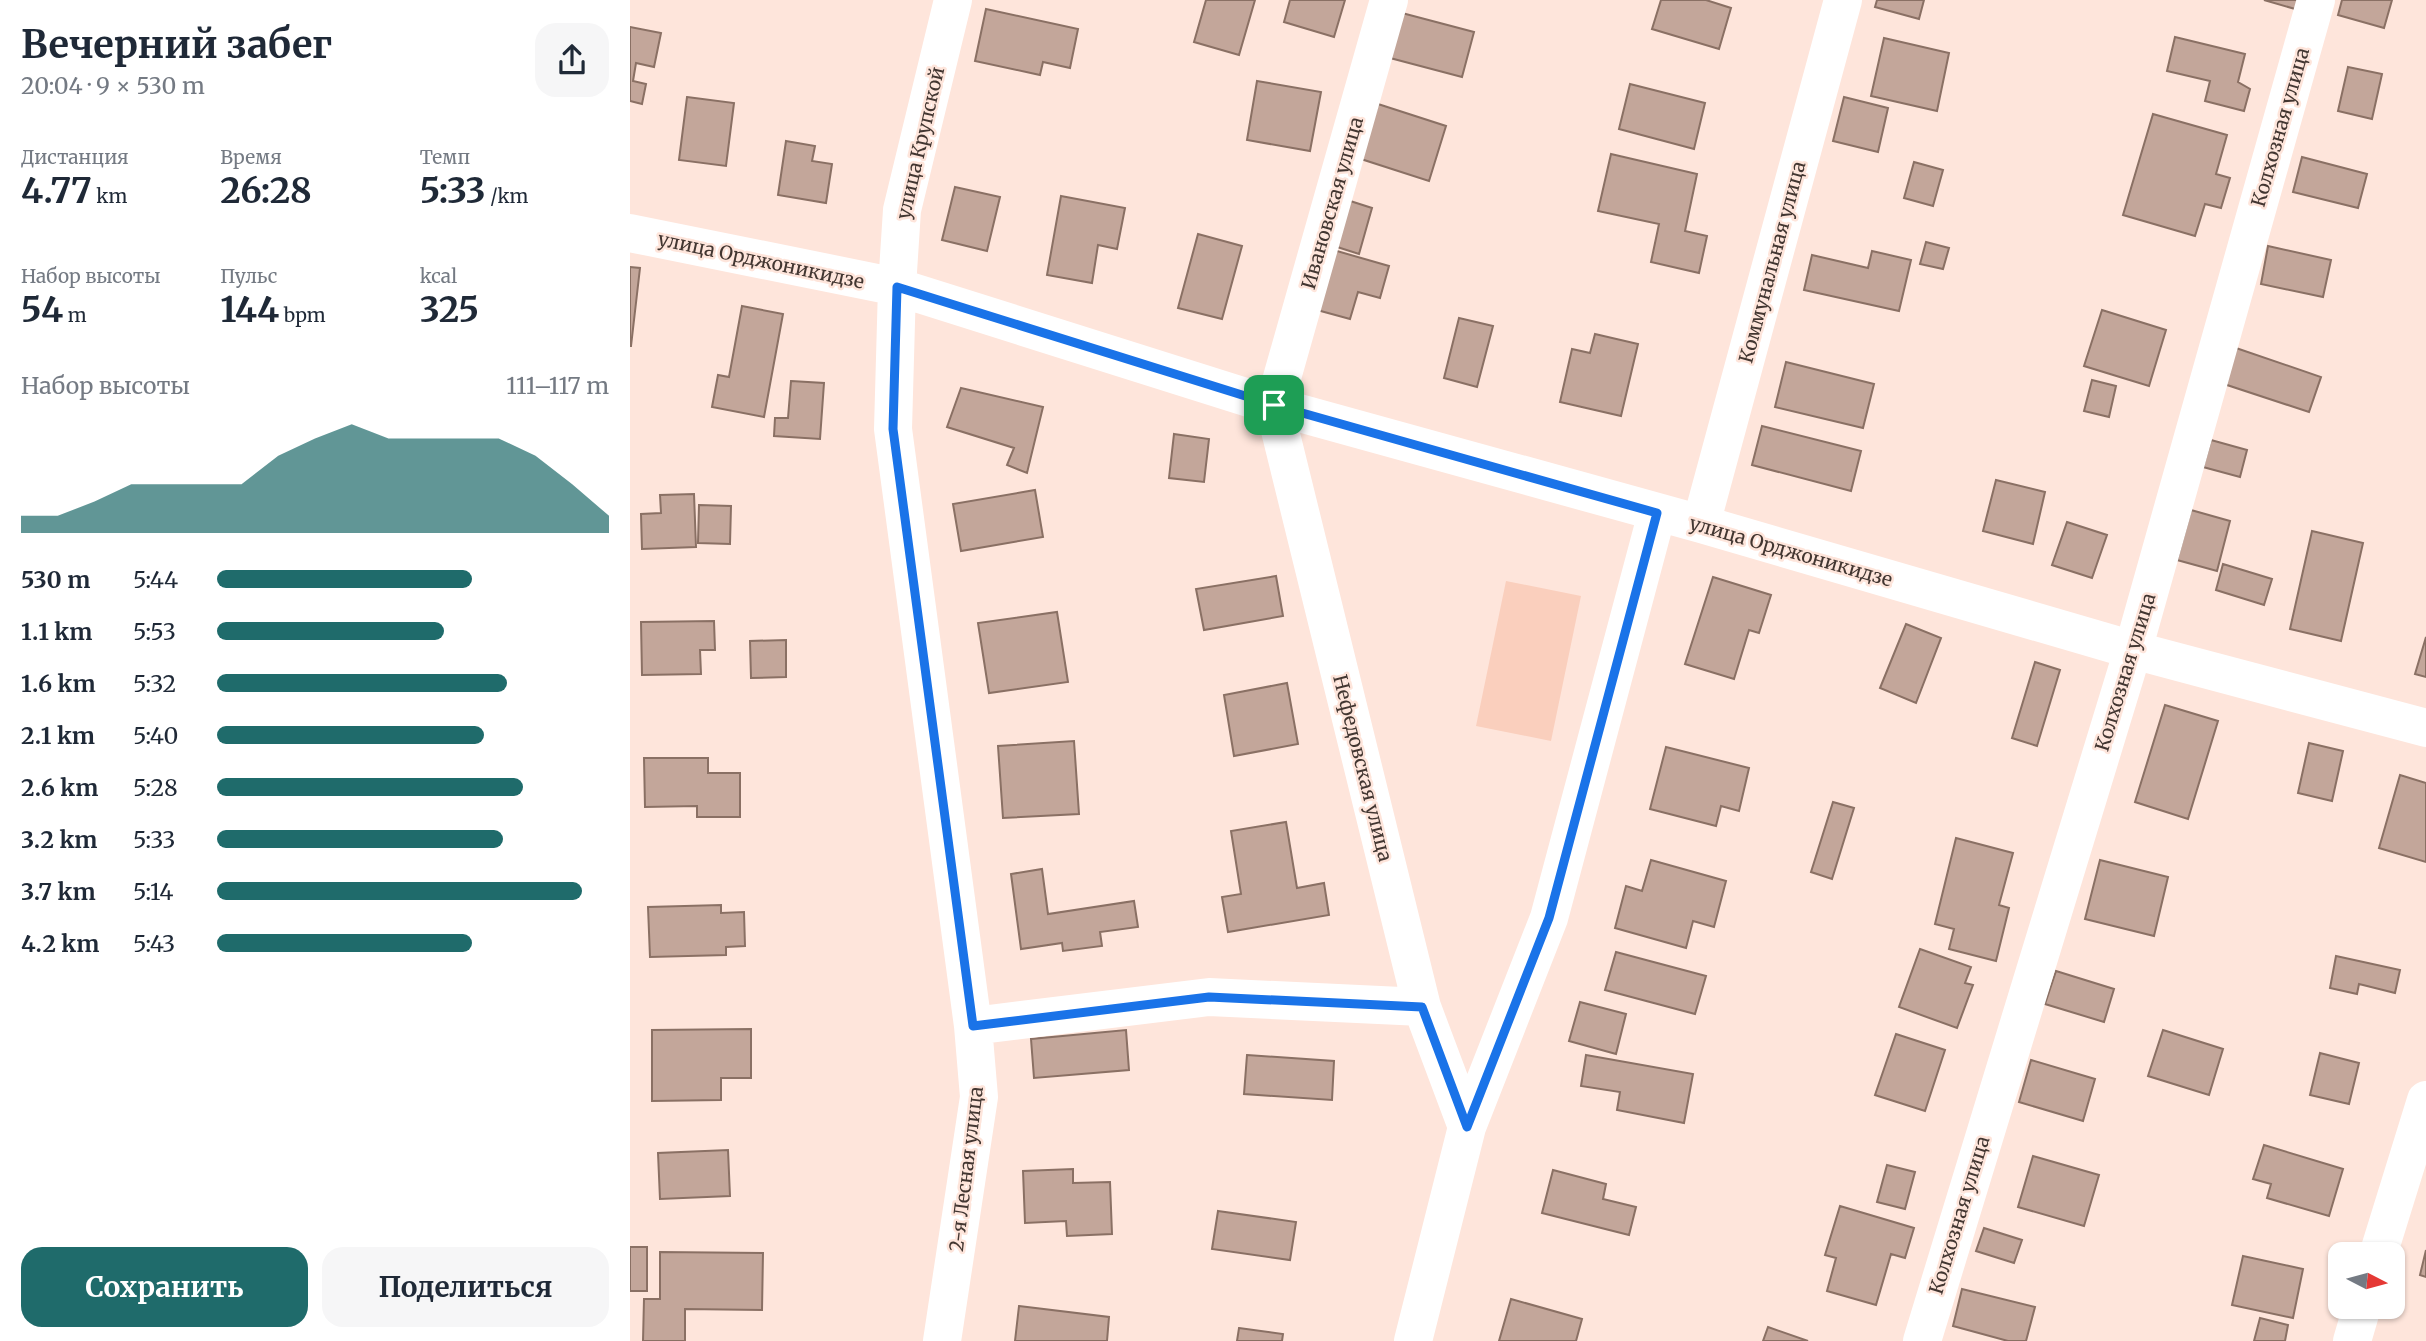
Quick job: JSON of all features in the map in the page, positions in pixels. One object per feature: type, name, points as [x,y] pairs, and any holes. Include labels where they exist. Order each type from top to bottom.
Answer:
[{"type":"street","name":"улица Крупской","points":[[897,287],[902,210],[953,0]]},
{"type":"street","name":"Ивановская улица","points":[[1274,405],[1389,0]]},
{"type":"street","name":"Коммунальная улица","points":[[1701,524],[1843,0]]},
{"type":"street","name":"Колхозная улица","points":[[1922,1341],[2133,650],[2316,0]]},
{"type":"street","name":"улица Орджоникидзе","points":[[630,233],[897,287],[1274,405],[1701,524],[2133,650],[2426,728]]},
{"type":"street","name":"2-я Лесная улица","points":[[897,287],[893,429],[973,1026],[979,1097],[942,1341]]},
{"type":"street","name":"Нефедовская улица","points":[[1274,405],[1422,1007],[1467,1127]]},
{"type":"street","points":[[1413,1341],[1467,1127],[1549,918],[1657,513]]},
{"type":"street","points":[[973,1026],[1209,997],[1422,1007]]},
{"type":"street","points":[[2382,1242],[2426,1100]]},
{"type":"street","points":[[2352,1341],[2358,1320]]},
{"type":"shaded area","points":[[1506,581],[1581,596],[1551,741],[1476,726]]},
{"type":"building","points":[[1206,0],[1255,0],[1239,55],[1194,42]]},
{"type":"building","points":[[1290,0],[1345,0],[1334,37],[1284,22]]},
{"type":"building","points":[[1661,0],[1706,0],[1731,8],[1719,49],[1652,29]]},
{"type":"building","points":[[1877,0],[1924,0],[1919,19],[1875,7]]},
{"type":"building","points":[[2264,0],[2306,0],[2302,11]]},
{"type":"building","points":[[2342,0],[2392,0],[2384,28],[2338,15]]},
{"type":"building","points":[[986,9],[1078,29],[1070,68],[1043,62],[1040,75],[975,61]]},
{"type":"building","points":[[1402,13],[1474,32],[1462,77],[1390,58]]},
{"type":"building","points":[[630,27],[661,33],[654,67],[636,63],[633,81],[646,84],[642,104],[630,101]]},
{"type":"building","points":[[2175,37],[2245,54],[2238,82],[2250,89],[2244,111],[2205,101],[2210,81],[2167,71]]},
{"type":"building","points":[[1884,38],[1949,53],[1937,111],[1871,96]]},
{"type":"building","points":[[2348,67],[2382,74],[2372,119],[2338,111]]},
{"type":"building","points":[[1257,81],[1321,92],[1310,151],[1247,140]]},
{"type":"building","points":[[1630,84],[1705,103],[1694,149],[1619,129]]},
{"type":"building","points":[[687,97],[734,103],[726,166],[679,160]]},
{"type":"building","points":[[1844,97],[1888,108],[1878,152],[1833,141]]},
{"type":"building","points":[[1378,104],[1446,126],[1429,181],[1361,159]]},
{"type":"building","points":[[2153,114],[2227,135],[2216,174],[2230,178],[2221,208],[2205,204],[2195,236],[2123,215]]},
{"type":"building","points":[[786,141],[815,146],[812,161],[832,164],[826,203],[778,195]]},
{"type":"building","points":[[1611,154],[1697,174],[1685,231],[1707,236],[1699,273],[1651,262],[1659,224],[1598,211]]},
{"type":"building","points":[[2302,157],[2367,174],[2358,208],[2293,192]]},
{"type":"building","points":[[1914,162],[1943,170],[1933,206],[1904,198]]},
{"type":"building","points":[[955,187],[1000,197],[987,251],[942,240]]},
{"type":"building","points":[[1061,196],[1125,208],[1117,249],[1098,245],[1092,283],[1047,275]]},
{"type":"building","points":[[1344,199],[1372,208],[1359,254],[1331,245]]},
{"type":"building","points":[[1198,234],[1242,246],[1222,319],[1178,308]]},
{"type":"building","points":[[1926,242],[1949,248],[1943,269],[1920,264]]},
{"type":"building","points":[[2268,246],[2331,260],[2323,297],[2261,284]]},
{"type":"building","points":[[1323,247],[1389,266],[1380,298],[1358,292],[1350,319],[1306,307]]},
{"type":"building","points":[[1872,251],[1911,260],[1899,311],[1804,290],[1812,255],[1868,268]]},
{"type":"building","points":[[630,267],[640,268],[631,346],[630,346]]},
{"type":"building","points":[[742,306],[783,314],[764,417],[712,407],[718,375],[729,377]]},
{"type":"building","points":[[2102,310],[2166,330],[2149,386],[2084,366]]},
{"type":"building","points":[[1459,318],[1493,326],[1477,387],[1444,378]]},
{"type":"building","points":[[1595,334],[1638,344],[1621,416],[1560,402],[1572,349],[1590,353]]},
{"type":"building","points":[[2236,348],[2321,377],[2309,412],[2224,384]]},
{"type":"building","points":[[1786,362],[1874,384],[1863,428],[1775,407]]},
{"type":"building","points":[[2092,380],[2116,386],[2109,417],[2084,411]]},
{"type":"building","points":[[791,381],[824,383],[820,439],[774,436],[775,418],[788,418]]},
{"type":"building","points":[[961,388],[1043,407],[1027,473],[1007,465],[1014,448],[947,427]]},
{"type":"building","points":[[1762,426],[1861,451],[1851,491],[1752,465]]},
{"type":"building","points":[[1174,434],[1209,439],[1204,482],[1169,478]]},
{"type":"building","points":[[2211,440],[2247,450],[2240,477],[2203,467]]},
{"type":"building","points":[[1996,480],[2045,492],[2033,544],[1983,531]]},
{"type":"building","points":[[1035,490],[1043,537],[961,551],[953,504]]},
{"type":"building","points":[[694,494],[696,547],[642,549],[641,514],[661,513],[660,495]]},
{"type":"building","points":[[699,505],[731,506],[730,544],[698,543]]},
{"type":"building","points":[[2191,510],[2230,521],[2217,571],[2177,560]]},
{"type":"building","points":[[2067,522],[2107,535],[2092,578],[2052,565]]},
{"type":"building","points":[[2312,531],[2363,543],[2341,641],[2290,629]]},
{"type":"building","points":[[2223,564],[2272,579],[2264,605],[2216,590]]},
{"type":"building","points":[[1276,576],[1283,616],[1204,630],[1196,589]]},
{"type":"building","points":[[1713,577],[1771,595],[1759,633],[1749,630],[1734,679],[1685,664]]},
{"type":"building","points":[[1057,612],[1068,682],[989,693],[978,623]]},
{"type":"building","points":[[714,621],[715,650],[700,650],[701,674],[642,675],[641,622]]},
{"type":"building","points":[[1906,624],[1941,638],[1916,703],[1880,688]]},
{"type":"building","points":[[2426,637],[2426,677],[2415,674]]},
{"type":"building","points":[[786,640],[786,677],[751,678],[750,641]]},
{"type":"building","points":[[2035,662],[2060,670],[2037,746],[2012,738]]},
{"type":"building","points":[[1287,683],[1298,744],[1234,756],[1224,695]]},
{"type":"building","points":[[2165,705],[2218,721],[2188,819],[2135,802]]},
{"type":"building","points":[[1074,741],[1079,814],[1003,818],[998,746]]},
{"type":"building","points":[[2309,743],[2343,751],[2332,801],[2298,793]]},
{"type":"building","points":[[1666,747],[1749,768],[1739,811],[1721,806],[1716,826],[1650,809]]},
{"type":"building","points":[[644,758],[708,758],[708,773],[740,773],[740,817],[697,817],[697,806],[645,807]]},
{"type":"building","points":[[2400,775],[2426,783],[2426,862],[2379,848]]},
{"type":"building","points":[[1833,802],[1854,808],[1832,879],[1811,872]]},
{"type":"building","points":[[1286,822],[1297,888],[1324,883],[1329,915],[1228,932],[1222,897],[1241,894],[1231,831]]},
{"type":"building","points":[[1956,838],[2013,853],[1999,905],[2009,908],[1996,961],[1949,949],[1954,929],[1935,924]]},
{"type":"building","points":[[1651,860],[1726,881],[1714,927],[1693,921],[1686,948],[1615,928],[1626,886],[1642,891]]},
{"type":"building","points":[[2100,860],[2168,877],[2154,936],[2085,919]]},
{"type":"building","points":[[1042,869],[1048,914],[1134,901],[1138,927],[1100,932],[1102,946],[1063,951],[1062,943],[1021,949],[1011,874]]},
{"type":"building","points":[[721,905],[721,913],[744,912],[745,946],[726,947],[726,955],[650,957],[648,907]]},
{"type":"building","points":[[1920,949],[1971,967],[1965,983],[1973,985],[1957,1028],[1899,1007]]},
{"type":"building","points":[[1616,952],[1706,976],[1695,1014],[1605,990]]},
{"type":"building","points":[[2336,956],[2400,970],[2395,993],[2359,984],[2357,994],[2330,988]]},
{"type":"building","points":[[2056,971],[2114,989],[2104,1022],[2045,1004]]},
{"type":"building","points":[[1580,1002],[1626,1014],[1616,1054],[1569,1041]]},
{"type":"building","points":[[751,1029],[751,1078],[721,1078],[721,1100],[652,1101],[652,1030]]},
{"type":"building","points":[[1126,1030],[1129,1070],[1034,1078],[1031,1039]]},
{"type":"building","points":[[2163,1030],[2223,1049],[2209,1095],[2148,1076]]},
{"type":"building","points":[[1896,1034],[1945,1050],[1925,1111],[1875,1095]]},
{"type":"building","points":[[2320,1053],[2359,1063],[2349,1104],[2310,1095]]},
{"type":"building","points":[[1247,1055],[1334,1061],[1332,1100],[1244,1094]]},
{"type":"building","points":[[1586,1055],[1693,1074],[1684,1123],[1617,1110],[1620,1092],[1581,1086]]},
{"type":"building","points":[[2031,1060],[2095,1079],[2083,1121],[2019,1102]]},
{"type":"building","points":[[2264,1145],[2343,1169],[2329,1216],[2267,1198],[2271,1184],[2253,1179]]},
{"type":"building","points":[[728,1150],[730,1196],[660,1199],[658,1153]]},
{"type":"building","points":[[2033,1156],[2099,1175],[2084,1226],[2018,1207]]},
{"type":"building","points":[[1887,1165],[1915,1172],[1905,1209],[1877,1202]]},
{"type":"building","points":[[1073,1169],[1073,1183],[1110,1182],[1112,1234],[1067,1236],[1066,1221],[1025,1223],[1023,1171]]},
{"type":"building","points":[[1553,1170],[1606,1184],[1603,1199],[1636,1207],[1629,1235],[1542,1213]]},
{"type":"building","points":[[1840,1206],[1914,1228],[1905,1258],[1891,1254],[1876,1305],[1827,1291],[1836,1258],[1825,1255]]},
{"type":"building","points":[[1218,1211],[1296,1222],[1290,1260],[1212,1249]]},
{"type":"building","points":[[1984,1228],[2022,1240],[2014,1263],[1976,1251]]},
{"type":"building","points":[[630,1247],[647,1247],[647,1291],[630,1291]]},
{"type":"building","points":[[2426,1250],[2426,1277],[2420,1275]]},
{"type":"building","points":[[660,1252],[763,1253],[762,1310],[685,1309],[685,1341],[643,1341],[644,1299],[660,1299]]},
{"type":"building","points":[[2243,1256],[2303,1269],[2293,1318],[2232,1305]]},
{"type":"building","points":[[1962,1289],[2035,1307],[2026,1341],[2008,1341],[1953,1326]]},
{"type":"building","points":[[1511,1299],[1582,1319],[1576,1341],[1499,1341]]},
{"type":"building","points":[[1019,1306],[1109,1317],[1107,1341],[1015,1341]]},
{"type":"building","points":[[2260,1318],[2288,1325],[2285,1341],[2254,1341]]},
{"type":"building","points":[[1768,1327],[1808,1341],[1763,1341]]},
{"type":"building","points":[[1239,1328],[1283,1334],[1282,1341],[1237,1341]]},
{"type":"route","points":[[897,287],[1274,405],[1657,513],[1549,918],[1467,1127],[1422,1007],[1209,997],[973,1026],[893,429],[897,287]]}]
